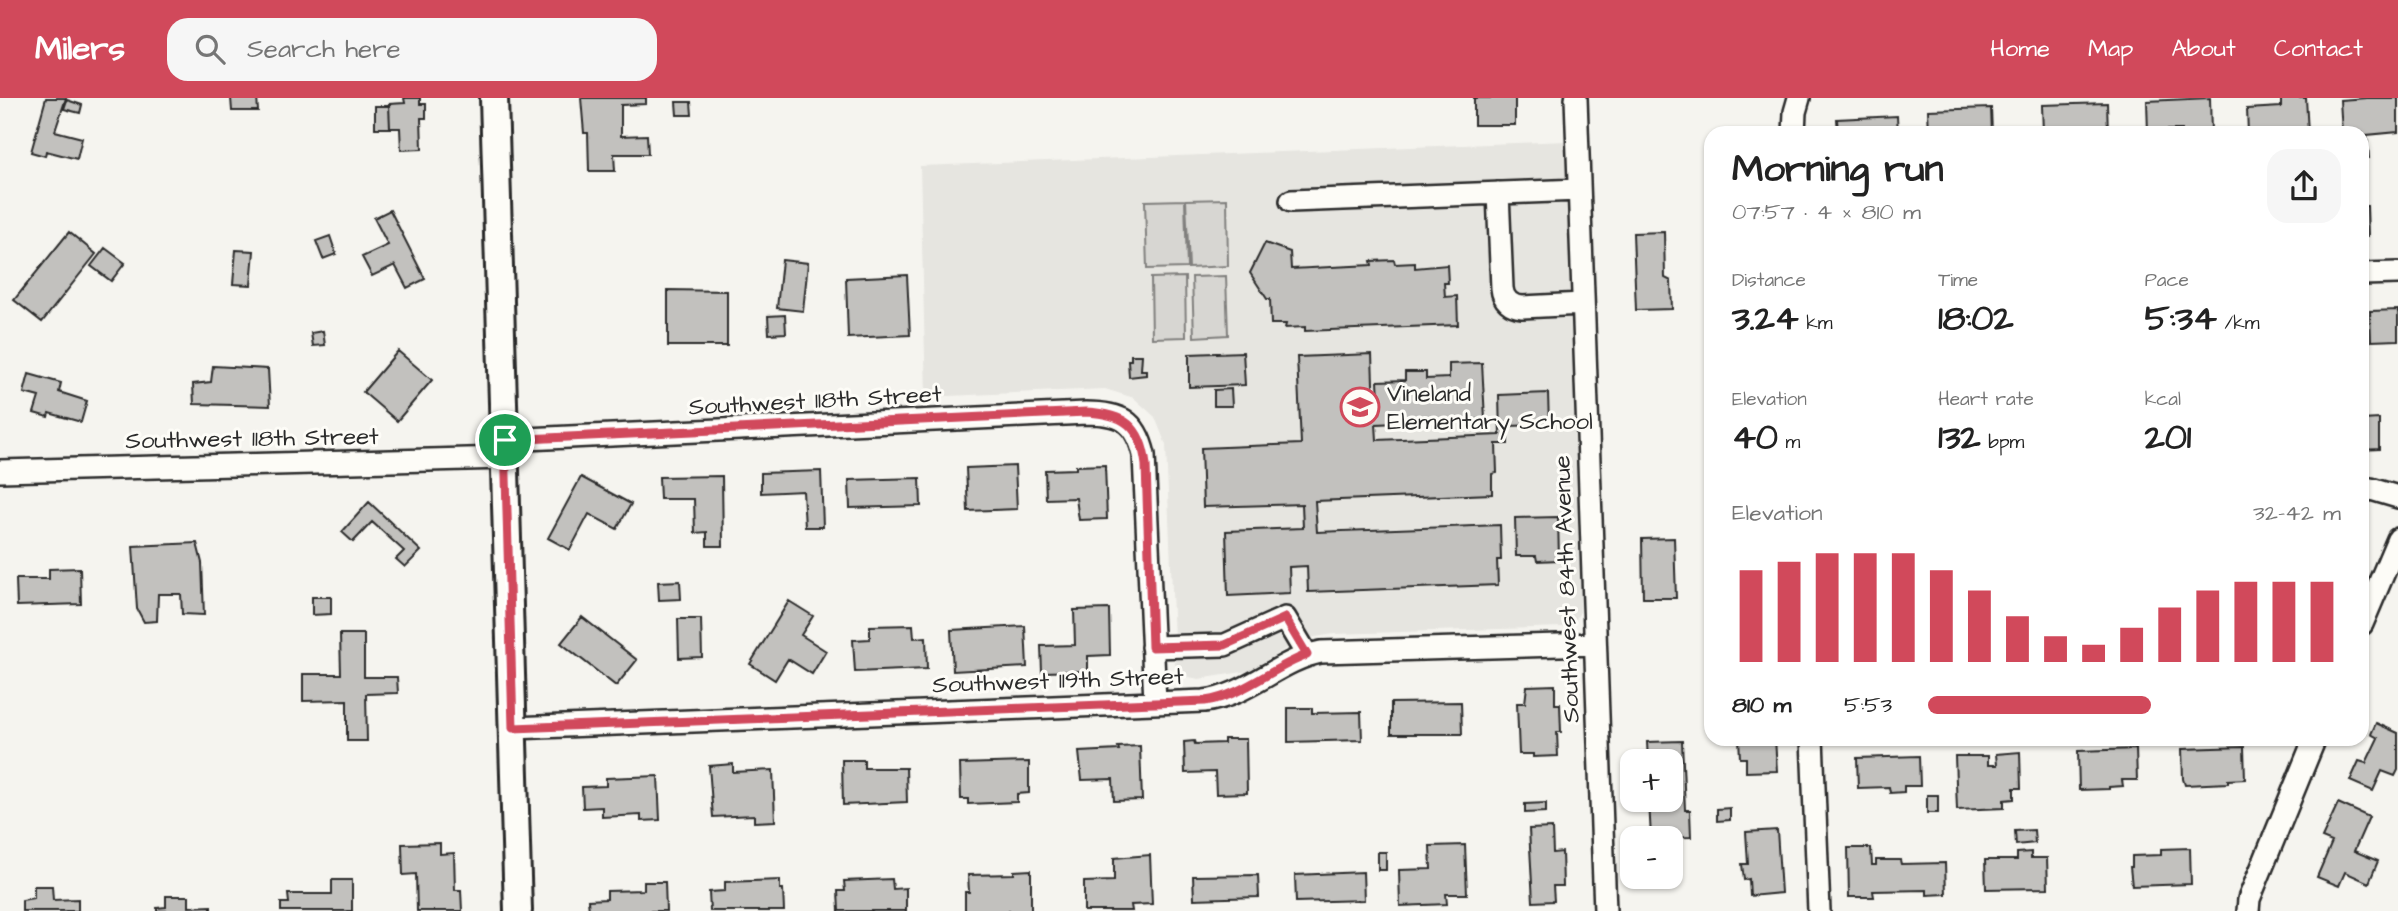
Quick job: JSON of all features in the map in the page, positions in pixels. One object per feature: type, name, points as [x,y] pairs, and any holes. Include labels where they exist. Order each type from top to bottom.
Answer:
[{"type":"main road","points":[[494,98],[518,911]]},
{"type":"street","name":"Southwest 84th Avenue","points":[[1576,98],[1605,911]]},
{"type":"street","points":[[1794,126],[1799,98]]},
{"type":"street","points":[[1291,201],[1579,190]]},
{"type":"street","points":[[1498,193],[1502,288],[1506,299],[1513,305],[1522,307],[1583,304]]},
{"type":"street","points":[[2369,274],[2398,273]]},
{"type":"street","name":"Southwest 118th Street","points":[[0,471],[505,449],[1086,412],[1109,414],[1126,421],[1137,435],[1144,455],[1152,647]]},
{"type":"street","points":[[2369,489],[2398,497]]},
{"type":"street","points":[[2369,607],[2398,539]]},
{"type":"street","points":[[1155,702],[1152,647],[1225,645],[1285,618],[1307,655]]},
{"type":"street","name":"Southwest 119th Street","points":[[513,728],[1205,701],[1221,698],[1307,655],[1339,651],[1594,644]]},
{"type":"street","points":[[1812,746],[1819,911]]},
{"type":"street","points":[[2248,911],[2249,899],[2312,746]]},
{"type":"shaded area","name":"Vineland Elementary School","points":[[1567,141],[1581,604],[1575,621],[1563,627],[1334,634],[1309,638],[1249,671],[1199,679],[1184,676],[1175,664],[1166,445],[1155,417],[1134,398],[1105,389],[926,397],[920,166]]},
{"type":"shaded area","points":[[1227,199],[1228,266],[1189,268],[1186,200]]},
{"type":"shaded area","points":[[1185,200],[1187,268],[1147,269],[1145,201]]},
{"type":"shaded area","points":[[1226,276],[1228,335],[1194,337],[1192,277]]},
{"type":"shaded area","points":[[1185,277],[1186,337],[1152,338],[1151,278]]},
{"type":"building","points":[[46,98],[66,98],[55,131],[82,138],[77,159],[46,151],[45,156],[31,152]]},
{"type":"building","points":[[231,98],[257,98],[258,111],[232,111]]},
{"type":"building","points":[[404,98],[420,98],[420,104],[426,104],[426,118],[421,118],[422,149],[401,150],[400,128],[390,128],[389,104],[405,103]]},
{"type":"building","points":[[581,98],[646,98],[646,104],[621,105],[621,136],[647,135],[648,154],[614,154],[615,171],[589,171],[588,133],[584,133]]},
{"type":"building","points":[[1474,98],[1515,98],[1515,125],[1474,125]]},
{"type":"building","points":[[2210,98],[2211,126],[2148,126],[2147,101]]},
{"type":"building","points":[[2281,98],[2306,98],[2308,126],[2248,126],[2247,109],[2281,107]]},
{"type":"building","points":[[2398,98],[2398,132],[2369,135],[2369,126],[2342,126],[2340,100]]},
{"type":"building","points":[[67,100],[82,105],[80,113],[64,109]]},
{"type":"building","points":[[676,102],[691,102],[692,115],[677,115]]},
{"type":"building","points":[[2107,103],[2108,126],[2043,126],[2042,105]]},
{"type":"building","points":[[375,106],[389,106],[390,128],[375,128]]},
{"type":"building","points":[[1991,108],[1992,126],[1929,126],[1928,110]]},
{"type":"building","points":[[1897,116],[1898,126],[1838,126],[1837,119]]},
{"type":"building","points":[[390,210],[425,279],[407,288],[395,265],[372,276],[362,257],[388,245],[374,218]]},
{"type":"building","points":[[69,232],[96,254],[42,322],[14,300]]},
{"type":"building","points":[[1664,232],[1665,278],[1671,281],[1672,309],[1636,310],[1633,233]]},
{"type":"building","points":[[330,236],[336,254],[323,259],[316,241]]},
{"type":"building","points":[[1265,243],[1290,252],[1291,269],[1372,265],[1371,261],[1394,260],[1395,264],[1415,263],[1415,268],[1447,265],[1448,283],[1444,283],[1445,297],[1457,296],[1458,325],[1305,331],[1305,327],[1285,328],[1286,324],[1271,324],[1270,299],[1267,299],[1250,273]]},
{"type":"building","points":[[105,248],[125,263],[111,281],[91,266]]},
{"type":"building","points":[[236,250],[254,251],[251,285],[233,284]]},
{"type":"building","points":[[782,260],[808,263],[803,311],[777,308]]},
{"type":"building","points":[[907,275],[910,335],[848,338],[846,278]]},
{"type":"building","points":[[668,290],[727,291],[727,346],[668,346]]},
{"type":"building","points":[[2398,310],[2398,340],[2371,341],[2370,311]]},
{"type":"building","points":[[785,315],[786,333],[769,334],[768,316]]},
{"type":"building","points":[[323,331],[325,345],[313,346],[311,333]]},
{"type":"building","points":[[398,351],[432,380],[397,421],[363,392]]},
{"type":"building","points":[[1243,352],[1245,385],[1189,387],[1189,354]]},
{"type":"building","points":[[1372,354],[1374,413],[1380,413],[1378,381],[1405,380],[1405,372],[1426,372],[1426,379],[1449,378],[1449,364],[1482,363],[1485,419],[1376,424],[1377,440],[1500,435],[1499,395],[1548,393],[1549,425],[1508,426],[1508,444],[1496,444],[1497,473],[1492,474],[1492,494],[1315,501],[1317,532],[1500,525],[1501,560],[1497,560],[1498,585],[1308,592],[1307,566],[1289,567],[1290,593],[1228,596],[1226,531],[1303,528],[1302,504],[1203,507],[1201,448],[1301,444],[1297,357]]},
{"type":"building","points":[[1131,355],[1142,355],[1141,370],[1146,370],[1146,375],[1129,377],[1128,360],[1131,360]]},
{"type":"building","points":[[213,366],[268,369],[270,406],[194,404],[193,384],[211,382]]},
{"type":"building","points":[[29,374],[61,383],[59,392],[87,401],[81,422],[49,413],[48,417],[34,413],[39,397],[24,393]]},
{"type":"building","points":[[1231,389],[1232,406],[1214,406],[1214,390]]},
{"type":"building","points":[[2379,419],[2379,449],[2369,450],[2369,420]]},
{"type":"building","points":[[1105,465],[1107,519],[1079,520],[1076,498],[1046,499],[1045,470]]},
{"type":"building","points":[[1015,466],[1017,509],[968,511],[966,468]]},
{"type":"building","points":[[821,471],[823,527],[805,527],[803,491],[761,493],[761,473]]},
{"type":"building","points":[[722,476],[723,546],[707,546],[707,532],[695,533],[694,499],[660,499],[659,477]]},
{"type":"building","points":[[581,477],[631,504],[617,529],[589,514],[570,550],[548,538]]},
{"type":"building","points":[[920,478],[921,506],[850,508],[849,480]]},
{"type":"building","points":[[369,502],[421,551],[405,567],[396,559],[404,551],[372,522],[353,542],[342,532]]},
{"type":"building","points":[[1558,517],[1559,560],[1537,561],[1536,556],[1516,556],[1515,518]]},
{"type":"building","points":[[1674,538],[1676,598],[1643,598],[1642,539]]},
{"type":"building","points":[[197,543],[202,563],[204,615],[182,614],[181,594],[158,594],[157,621],[144,622],[137,609],[133,546]]},
{"type":"building","points":[[80,568],[81,604],[17,606],[16,579],[49,579],[49,569]]},
{"type":"building","points":[[680,581],[681,599],[659,600],[658,582]]},
{"type":"building","points":[[312,597],[331,597],[331,614],[312,615]]},
{"type":"building","points":[[789,601],[813,616],[801,635],[826,651],[812,674],[788,659],[775,680],[750,664]]},
{"type":"building","points":[[1109,609],[1110,655],[1088,656],[1088,671],[1042,672],[1041,646],[1075,645],[1074,610]]},
{"type":"building","points":[[582,617],[637,660],[616,686],[561,643]]},
{"type":"building","points":[[678,619],[701,619],[702,657],[679,658]]},
{"type":"building","points":[[913,625],[914,638],[926,637],[927,669],[855,672],[853,640],[870,639],[870,626]]},
{"type":"building","points":[[1025,626],[1027,667],[953,671],[951,630]]},
{"type":"building","points":[[340,634],[364,634],[364,677],[397,677],[398,693],[366,694],[367,741],[347,741],[347,700],[303,701],[303,674],[341,674]]},
{"type":"building","points":[[1555,685],[1555,704],[1560,704],[1558,756],[1533,757],[1533,754],[1519,754],[1517,703],[1525,703],[1527,686]]},
{"type":"building","points":[[1461,702],[1462,734],[1391,734],[1391,703]]},
{"type":"building","points":[[1288,708],[1312,708],[1312,713],[1361,712],[1362,740],[1288,742]]},
{"type":"building","points":[[2376,723],[2398,733],[2398,770],[2395,776],[2382,771],[2373,791],[2350,781],[2359,761],[2366,763],[2378,738],[2371,734]]},
{"type":"building","points":[[1224,739],[1246,739],[1247,793],[1216,794],[1215,772],[1185,773],[1184,742],[1224,743]]},
{"type":"building","points":[[1682,741],[1682,749],[1647,749],[1647,742]]},
{"type":"building","points":[[1140,746],[1142,800],[1114,801],[1113,779],[1082,780],[1079,752]]},
{"type":"building","points":[[1739,746],[1775,746],[1777,771],[1746,772],[1746,758],[1740,758]]},
{"type":"building","points":[[2244,747],[2245,779],[2228,780],[2228,783],[2185,785],[2182,749]]},
{"type":"building","points":[[2136,749],[2137,780],[2122,780],[2123,786],[2109,789],[2079,790],[2078,751]]},
{"type":"building","points":[[2020,752],[2021,788],[2014,788],[2014,799],[2004,800],[2004,808],[1957,810],[1955,756],[1988,756],[1988,765],[1997,765],[1996,754]]},
{"type":"building","points":[[1919,756],[1920,786],[1904,786],[1904,792],[1890,793],[1889,787],[1858,788],[1857,758]]},
{"type":"building","points":[[842,760],[864,760],[864,768],[906,768],[907,802],[843,805]]},
{"type":"building","points":[[1029,762],[1029,793],[1017,794],[1017,802],[968,804],[968,799],[961,799],[960,764]]},
{"type":"building","points":[[733,764],[733,772],[773,770],[775,821],[754,822],[754,815],[713,817],[709,766]]},
{"type":"building","points":[[1683,764],[1685,810],[1690,810],[1691,837],[1683,837],[1683,826],[1650,826],[1650,812],[1683,812]]},
{"type":"building","points":[[658,776],[660,820],[641,821],[641,815],[602,817],[602,807],[583,808],[582,787],[606,786],[606,778]]},
{"type":"building","points":[[1927,795],[1938,795],[1938,813],[1927,813]]},
{"type":"building","points":[[1546,803],[1546,812],[1525,813],[1525,804]]},
{"type":"building","points":[[2338,803],[2369,817],[2354,851],[2378,861],[2369,883],[2345,872],[2339,886],[2317,877],[2332,842],[2322,838]]},
{"type":"building","points":[[1730,808],[1730,820],[1717,821],[1717,809]]},
{"type":"building","points":[[1552,828],[1553,853],[1562,852],[1563,886],[1553,886],[1554,901],[1533,902],[1529,829]]},
{"type":"building","points":[[1777,830],[1781,893],[1750,896],[1749,879],[1744,880],[1742,864],[1748,864],[1746,832]]},
{"type":"building","points":[[2034,830],[2035,843],[2016,845],[2015,831]]},
{"type":"building","points":[[440,843],[440,854],[454,853],[455,890],[461,890],[462,911],[417,911],[416,874],[403,875],[402,844]]},
{"type":"building","points":[[1465,845],[1467,894],[1446,894],[1447,904],[1400,906],[1399,870],[1431,869],[1430,846]]},
{"type":"building","points":[[1848,848],[1871,848],[1872,865],[1876,865],[1876,860],[1900,860],[1901,864],[1945,863],[1946,894],[1927,895],[1927,890],[1873,891],[1874,897],[1849,897]]},
{"type":"building","points":[[2190,848],[2191,884],[2132,886],[2132,856],[2161,855],[2161,849]]},
{"type":"building","points":[[1378,852],[1386,852],[1386,870],[1378,870]]},
{"type":"building","points":[[2031,852],[2031,858],[2047,858],[2048,888],[1986,889],[1985,860],[2017,860],[2017,853]]},
{"type":"building","points":[[1150,855],[1152,904],[1131,905],[1132,911],[1084,911],[1084,882],[1114,881],[1114,858]]},
{"type":"building","points":[[1031,870],[1031,911],[965,911],[965,892],[969,892],[968,875],[1014,874],[1014,871]]},
{"type":"building","points":[[1363,872],[1364,900],[1296,902],[1295,875]]},
{"type":"building","points":[[1258,875],[1259,897],[1194,899],[1193,876]]},
{"type":"building","points":[[892,879],[893,889],[906,888],[906,911],[839,911],[838,891],[845,891],[844,881]]},
{"type":"building","points":[[332,880],[352,880],[352,911],[281,911],[281,903],[289,903],[288,894],[332,894]]},
{"type":"building","points":[[780,880],[784,911],[710,911],[709,892],[725,891],[725,882]]},
{"type":"building","points":[[644,882],[665,882],[666,911],[589,911],[588,900],[607,899],[607,891],[644,890]]},
{"type":"building","points":[[34,886],[52,886],[53,900],[78,899],[78,911],[22,911],[22,900],[34,898]]},
{"type":"building","points":[[166,896],[189,896],[189,907],[211,906],[211,911],[157,911],[157,908],[166,907]]},
{"type":"place","name":"Vineland Elementary School","points":[[1360,407]]},
{"type":"route","points":[[1086,412],[1117,416],[1126,421],[1137,435],[1146,465],[1152,647],[1225,645],[1285,618],[1307,655],[1238,691],[1205,701],[513,728],[505,440],[1086,412]]}]
